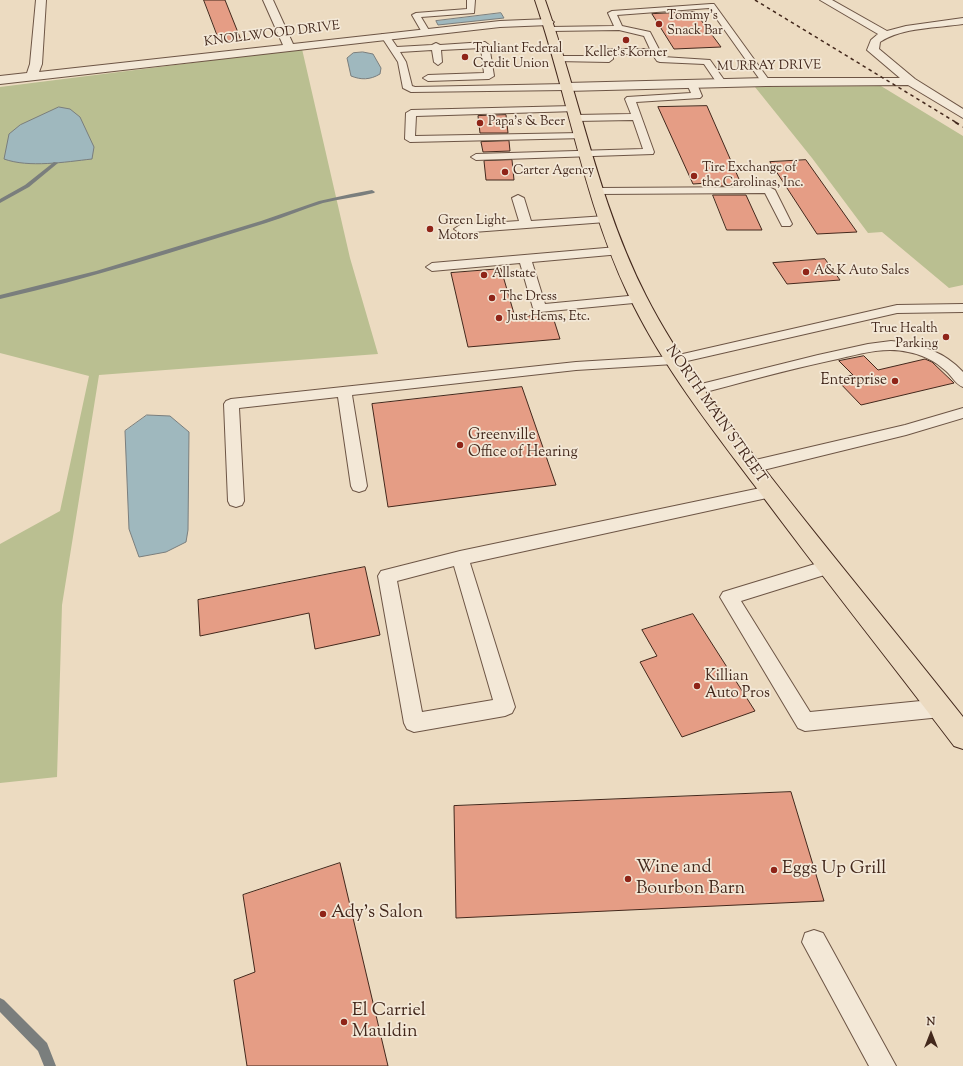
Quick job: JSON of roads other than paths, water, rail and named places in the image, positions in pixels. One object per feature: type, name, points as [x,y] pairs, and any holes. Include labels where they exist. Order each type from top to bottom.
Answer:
[{"type":"main road","name":"NORTH MAIN STREET","points":[[540,0],[550,26],[566,87],[617,251],[639,299],[674,360],[694,390],[770,492],[963,737]]},
{"type":"street","points":[[32,76],[36,64],[41,0]]},
{"type":"street","points":[[268,0],[289,46]]},
{"type":"street","points":[[825,0],[887,34]]},
{"type":"street","points":[[963,21],[887,34],[878,38],[874,43],[873,50],[876,54],[898,69],[911,81],[963,114]]},
{"type":"street","name":"KNOLLWOOD DRIVE","points":[[0,80],[289,46],[500,24],[550,26]]},
{"type":"street","name":"MURRAY DRIVE","points":[[566,87],[766,82],[911,81]]},
{"type":"lane","points":[[426,32],[416,15],[471,11],[471,0]]},
{"type":"lane","points":[[649,0],[659,10]]},
{"type":"lane","points":[[620,31],[612,13],[711,6],[766,82]]},
{"type":"lane","points":[[550,26],[597,28],[647,34],[658,55]]},
{"type":"lane","points":[[597,28],[606,49]]},
{"type":"lane","points":[[385,36],[412,78]]},
{"type":"lane","points":[[394,50],[436,46],[485,45],[489,76],[438,70],[412,78]]},
{"type":"lane","points":[[436,46],[438,70]]},
{"type":"lane","points":[[559,59],[606,49],[630,54],[658,55],[708,62],[722,84]]},
{"type":"lane","points":[[647,59],[658,55]]},
{"type":"lane","points":[[412,78],[408,88],[414,90],[566,87]]},
{"type":"lane","points":[[636,117],[574,113],[411,113],[410,139],[452,138],[584,145],[649,152],[630,99],[697,96],[692,84]]},
{"type":"lane","points":[[450,112],[452,138]]},
{"type":"lane","points":[[476,157],[584,145]]},
{"type":"lane","points":[[598,191],[769,190],[786,224]]},
{"type":"lane","points":[[518,198],[526,224]]},
{"type":"lane","points":[[460,228],[606,219]]},
{"type":"lane","points":[[432,267],[617,251]]},
{"type":"lane","points":[[525,259],[540,308],[639,299]]},
{"type":"lane","points":[[236,502],[231,404],[576,366],[674,360],[897,309],[963,308]]},
{"type":"lane","points":[[694,390],[820,358],[865,349],[898,346],[920,350],[940,359],[959,375],[963,382]]},
{"type":"lane","points":[[344,391],[358,486]]},
{"type":"lane","points":[[751,467],[906,430],[963,413]]},
{"type":"lane","points":[[460,558],[505,707],[414,723],[387,576],[460,558],[770,492]]},
{"type":"lane","points":[[828,567],[729,597],[805,722],[941,708]]},
{"type":"lane","points":[[814,942],[883,1066]]},
{"type":"water","points":[[501,13],[504,18],[438,25],[436,21]]},
{"type":"water","points":[[363,52],[373,54],[381,68],[380,74],[366,79],[351,76],[347,58],[353,53]]},
{"type":"water","points":[[59,107],[70,109],[80,117],[94,147],[92,159],[36,164],[14,162],[4,159],[9,134],[20,125]]},
{"type":"water","points":[[147,415],[170,416],[189,432],[188,530],[186,542],[166,552],[139,557],[129,529],[125,431]]},
{"type":"waterway","points":[[0,201],[27,186],[56,163]]},
{"type":"waterway","points":[[0,297],[33,290],[98,272],[341,197],[372,192]]},
{"type":"waterway","points":[[0,1004],[43,1047],[50,1066]]},
{"type":"railway","points":[[755,0],[957,123]]},
{"type":"railway","points":[[955,122],[963,127]]},
{"type":"place","name":"Tommy's Snack Bar","points":[[659,24]]},
{"type":"place","name":"Kellet's Korner","points":[[626,40]]},
{"type":"place","name":"Truliant Federal Credit Union","points":[[465,57]]},
{"type":"place","name":"Papa's & Beer","points":[[480,123]]},
{"type":"place","name":"Carter Agency","points":[[505,172]]},
{"type":"place","name":"Tire Exchange of the Carolinas, Inc.","points":[[694,176]]},
{"type":"place","name":"Green Light Motors","points":[[430,229]]},
{"type":"place","name":"A&K Auto Sales","points":[[806,272]]},
{"type":"place","name":"Allstate","points":[[484,275]]},
{"type":"place","name":"The Dress","points":[[492,298]]},
{"type":"place","name":"Just Hems, Etc.","points":[[499,318]]},
{"type":"place","name":"True Health Parking","points":[[946,337]]},
{"type":"place","name":"Enterprise","points":[[895,381]]},
{"type":"place","name":"Greenville Office of Hearing","points":[[460,445]]},
{"type":"place","name":"Killian Auto Pros","points":[[697,686]]},
{"type":"place","name":"Eggs Up Grill","points":[[774,870]]},
{"type":"place","name":"Wine and Bourbon Barn","points":[[628,879]]},
{"type":"place","name":"Ady's Salon","points":[[323,914]]},
{"type":"place","name":"El Carriel Mauldin","points":[[344,1022]]}]
